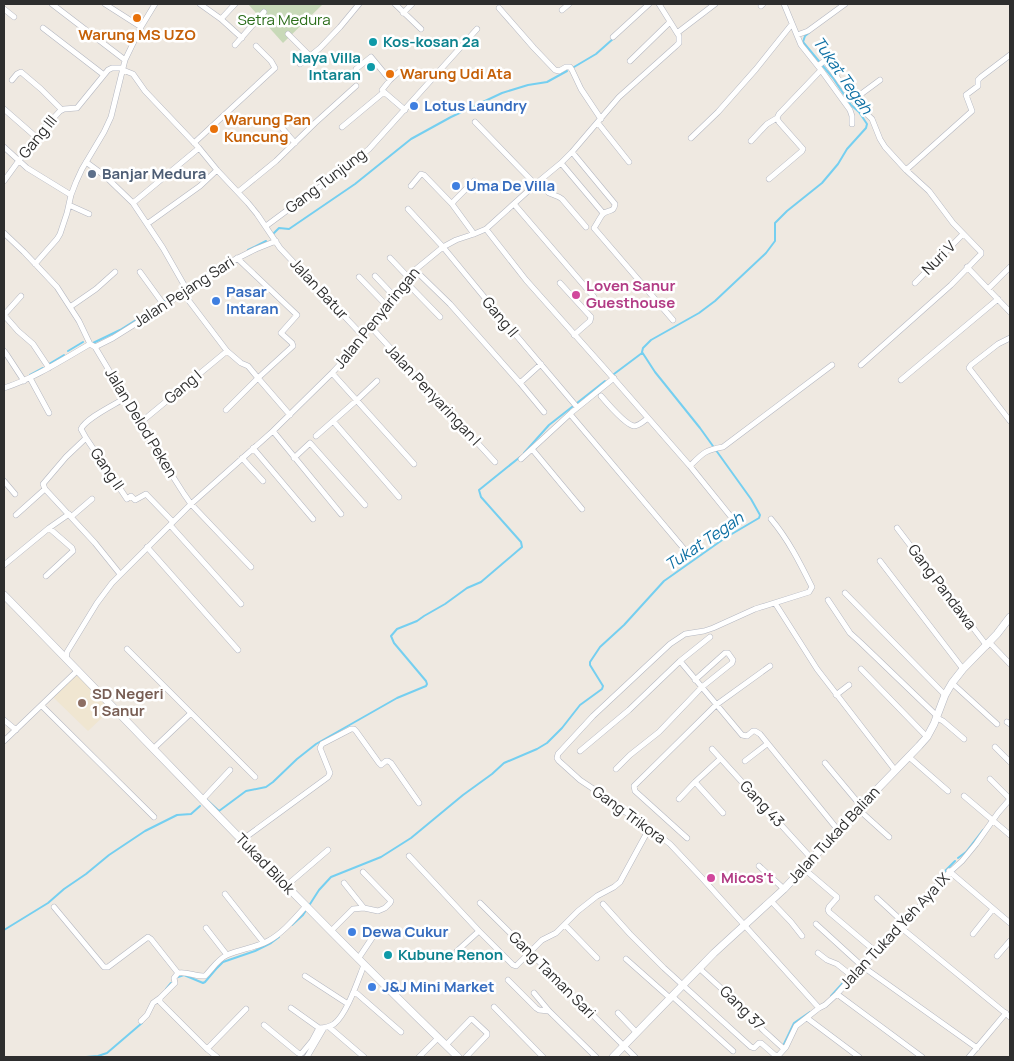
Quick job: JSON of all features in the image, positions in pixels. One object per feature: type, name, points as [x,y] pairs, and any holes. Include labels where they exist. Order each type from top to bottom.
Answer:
[{"type":"street","points":[[52,4],[125,60]]},
{"type":"street","points":[[105,4],[141,27]]},
{"type":"street","points":[[35,264],[57,239],[63,226],[76,182],[111,117],[125,60],[155,4]]},
{"type":"street","points":[[200,4],[221,19],[242,38]]},
{"type":"street","points":[[221,19],[235,4]]},
{"type":"street","points":[[300,64],[320,48],[359,4]]},
{"type":"street","points":[[395,4],[421,29]]},
{"type":"street","points":[[404,13],[412,4]]},
{"type":"street","points":[[562,10],[569,4]]},
{"type":"street","points":[[614,37],[650,4]]},
{"type":"street","points":[[659,4],[677,33],[715,4]]},
{"type":"street","points":[[784,4],[803,49],[821,66],[850,110],[852,124]]},
{"type":"street","points":[[797,35],[808,31],[845,4]]},
{"type":"street","points":[[499,8],[555,70],[559,71],[566,67],[572,70],[599,121],[629,162]]},
{"type":"street","points":[[4,9],[14,16]]},
{"type":"street","points":[[235,45],[264,12]]},
{"type":"street","points":[[630,61],[670,22]]},
{"type":"street","points":[[691,138],[725,105],[792,24]]},
{"type":"street","points":[[43,28],[104,75],[110,69],[123,69]]},
{"type":"street","name":"Gang Tunjung","points":[[266,226],[354,163],[370,149],[477,29]]},
{"type":"street","name":"Jalan Penyaringan","points":[[65,655],[106,590],[120,574],[191,504],[273,432],[332,373],[357,346],[406,279],[443,247],[486,229],[561,163],[620,97],[676,46],[679,39],[677,33]]},
{"type":"street","points":[[288,34],[310,56]]},
{"type":"street","points":[[194,143],[275,68],[271,61],[256,46]]},
{"type":"street","points":[[906,170],[972,111],[966,95],[978,86],[978,80],[981,77],[1010,55]]},
{"type":"street","points":[[356,69],[371,57],[390,80]]},
{"type":"street","points":[[751,141],[767,124],[777,118],[826,62],[856,106],[872,119],[880,139],[895,158],[929,191],[981,252],[951,285],[862,365]]},
{"type":"street","name":"Jalan Batur","points":[[123,69],[133,74],[145,91],[258,214],[280,248],[363,336]]},
{"type":"street","points":[[401,70],[382,90],[405,110]]},
{"type":"street","points":[[12,80],[21,72],[62,110]]},
{"type":"street","name":"Gang III","points":[[4,182],[36,137],[62,110],[75,109],[80,106],[104,75]]},
{"type":"street","points":[[853,100],[880,80]]},
{"type":"street","points":[[238,192],[276,161],[356,86]]},
{"type":"street","points":[[342,127],[384,92]]},
{"type":"street","points":[[4,110],[36,137]]},
{"type":"street","points":[[769,179],[803,149],[777,118]]},
{"type":"street","points":[[276,121],[295,143]]},
{"type":"street","points":[[475,122],[537,183],[549,193],[562,199],[586,227]]},
{"type":"street","points":[[4,147],[18,161],[36,174],[71,195]]},
{"type":"street","points":[[133,204],[199,148]]},
{"type":"street","points":[[572,152],[615,204],[613,209],[603,213],[594,228],[674,320]]},
{"type":"street","points":[[86,162],[105,176],[133,204],[147,224],[185,292],[227,351],[241,363],[248,366],[290,415]]},
{"type":"street","points":[[561,163],[603,213]]},
{"type":"street","points":[[147,224],[200,186],[217,170]]},
{"type":"street","points":[[411,186],[424,174],[452,204],[474,234]]},
{"type":"street","points":[[452,204],[474,181]]},
{"type":"street","points":[[514,204],[594,297]]},
{"type":"street","points":[[69,205],[89,214]]},
{"type":"street","name":"Gang II","points":[[408,209],[443,247],[576,405]]},
{"type":"street","points":[[486,229],[526,280],[614,378],[732,518]]},
{"type":"street","name":"Jalan Delod Peken","points":[[4,233],[57,287],[167,468],[191,504],[251,567]]},
{"type":"street","name":"Nuri V","points":[[915,282],[964,234]]},
{"type":"street","name":"Jalan Pejang Sari","points":[[4,388],[30,378],[92,345],[113,338],[238,258],[276,241]]},
{"type":"street","points":[[226,410],[293,346],[281,333],[297,315],[238,258]]},
{"type":"street","points":[[390,258],[406,279],[440,316]]},
{"type":"street","points":[[967,267],[1010,312]]},
{"type":"street","points":[[988,289],[1010,267]]},
{"type":"street","points":[[415,270],[450,304],[544,412]]},
{"type":"street","points":[[70,307],[96,289],[115,272]]},
{"type":"street","points":[[140,272],[164,306]]},
{"type":"street","points":[[375,276],[394,296]]},
{"type":"street","points":[[360,277],[387,306]]},
{"type":"street","points":[[560,283],[591,317],[590,322],[574,335]]},
{"type":"street","points":[[21,296],[4,315],[33,344],[49,368]]},
{"type":"street","points":[[901,380],[998,299]]},
{"type":"street","name":"Jalan Penyaringan I","points":[[371,327],[495,462]]},
{"type":"street","points":[[1010,338],[998,344],[968,368],[1010,421]]},
{"type":"street","name":"Gang I","points":[[140,423],[227,351]]},
{"type":"street","points":[[4,352],[24,380]]},
{"type":"street","points":[[520,383],[540,364]]},
{"type":"street","points":[[690,466],[704,453],[723,446],[832,365]]},
{"type":"street","points":[[332,373],[414,464]]},
{"type":"street","points":[[30,378],[49,413]]},
{"type":"street","points":[[521,459],[570,414],[576,405],[614,378]]},
{"type":"street","points":[[316,436],[376,381]]},
{"type":"street","points":[[601,396],[633,426],[638,426],[648,418]]},
{"type":"street","points":[[120,574],[95,543],[45,488],[44,483],[66,457],[86,438],[81,429],[82,426],[125,398]]},
{"type":"street","points":[[570,414],[690,556]]},
{"type":"street","points":[[333,421],[398,498]]},
{"type":"street","points":[[273,432],[341,514]]},
{"type":"street","name":"Gang II","points":[[86,438],[127,499],[131,496],[135,500],[146,494],[172,523]]},
{"type":"street","points":[[294,458],[310,443],[365,505]]},
{"type":"street","points":[[253,448],[313,519]]},
{"type":"street","points":[[532,449],[582,509]]},
{"type":"street","points":[[242,458],[263,482]]},
{"type":"street","points":[[4,481],[15,494]]},
{"type":"street","points":[[16,515],[45,488]]},
{"type":"street","points":[[4,565],[49,528],[70,516],[92,499]]},
{"type":"street","points":[[771,519],[791,548],[812,587],[809,592],[775,603],[817,669],[895,770]]},
{"type":"street","points":[[172,523],[241,604]]},
{"type":"street","points":[[46,576],[72,551],[72,548],[49,528]]},
{"type":"street","name":"Gang Pandawa","points":[[896,528],[988,644],[1010,664]]},
{"type":"street","points":[[147,547],[238,650]]},
{"type":"street","points":[[880,561],[963,669]]},
{"type":"street","points":[[845,593],[945,695]]},
{"type":"street","name":"Tukad Bilok","points":[[4,595],[65,655],[76,669],[286,886],[458,1057]]},
{"type":"street","points":[[828,600],[852,636],[937,717],[964,739]]},
{"type":"street","name":"Gang Trikora","points":[[775,603],[754,609],[713,628],[685,634],[670,644],[594,716],[558,754],[557,758],[570,772],[606,798],[616,808],[634,816],[670,844],[819,1008]]},
{"type":"street","name":"Jalan Tukad Balian","points":[[613,1057],[719,948],[784,889],[859,807],[927,737],[952,683],[1010,618]]},
{"type":"street","points":[[580,751],[629,710],[680,661],[710,637]]},
{"type":"street","points":[[127,649],[255,777]]},
{"type":"street","points":[[616,769],[659,732],[702,688],[732,663],[733,660],[728,653],[725,653],[695,680]]},
{"type":"street","points":[[680,661],[742,735],[747,736],[756,731],[838,830]]},
{"type":"street","points":[[687,838],[633,788],[716,705],[770,666]]},
{"type":"street","points":[[4,741],[42,706],[76,669]]},
{"type":"street","points":[[860,669],[927,737]]},
{"type":"street","points":[[952,683],[997,724]]},
{"type":"street","points":[[836,695],[849,685]]},
{"type":"street","points":[[42,706],[154,817]]},
{"type":"street","points":[[153,749],[191,713]]},
{"type":"street","points":[[4,720],[16,730]]},
{"type":"street","points":[[242,840],[328,777],[330,773],[320,746],[351,729],[356,731],[381,765],[386,761],[391,763],[419,803]]},
{"type":"street","points":[[745,761],[767,744]]},
{"type":"street","points":[[995,747],[1010,762]]},
{"type":"street","name":"Gang 43","points":[[712,749],[812,859]]},
{"type":"street","points":[[909,756],[948,791]]},
{"type":"street","points":[[679,799],[720,759]]},
{"type":"street","points":[[825,762],[859,807],[888,837]]},
{"type":"street","points":[[203,799],[230,770]]},
{"type":"street","points":[[990,779],[1009,798]]},
{"type":"street","points":[[695,782],[724,812]]},
{"type":"street","points":[[964,796],[1010,835]]},
{"type":"street","name":"Jalan Tukad Yeh Aya IX","points":[[779,1056],[796,1026],[837,994],[875,951],[926,900],[949,871],[962,861],[1009,798]]},
{"type":"street","points":[[409,856],[479,931],[513,965],[517,965],[542,940],[556,933],[578,911],[620,882],[650,827]]},
{"type":"street","points":[[286,886],[328,850]]},
{"type":"street","points":[[760,866],[784,889]]},
{"type":"street","points":[[803,868],[837,897],[829,907],[829,912],[875,951]]},
{"type":"street","points":[[949,871],[1010,923]]},
{"type":"street","points":[[331,931],[354,908],[380,910],[391,902],[363,872]]},
{"type":"street","points":[[344,883],[364,908]]},
{"type":"street","points":[[225,894],[264,943]]},
{"type":"street","points":[[877,898],[901,924],[1008,1015],[970,1057]]},
{"type":"street","points":[[771,902],[802,936]]},
{"type":"street","name":"Gang Taman Sari","points":[[480,903],[635,1057]]},
{"type":"street","points":[[603,904],[630,934],[682,985],[751,1047],[754,1048],[761,1043],[779,1056]]},
{"type":"street","points":[[54,907],[104,967],[108,967],[148,937],[178,972]]},
{"type":"street","points":[[178,972],[204,976],[219,960],[227,955],[264,943],[279,934],[308,908]]},
{"type":"street","points":[[973,934],[993,909]]},
{"type":"street","points":[[565,924],[597,958]]},
{"type":"street","points":[[816,924],[862,966],[977,1048]]},
{"type":"street","points":[[206,928],[227,955]]},
{"type":"street","points":[[264,1025],[300,1054],[324,1028],[336,1022],[354,992],[361,962],[372,938],[365,930]]},
{"type":"street","points":[[457,951],[479,931]]},
{"type":"street","points":[[998,956],[1010,941]]},
{"type":"street","points":[[818,953],[827,960],[837,964],[852,976]]},
{"type":"street","points":[[626,959],[733,1051]]},
{"type":"street","name":"Gang 37","points":[[700,968],[784,1049]]},
{"type":"street","points":[[141,1021],[147,1015],[153,1003],[175,982],[174,978],[178,972]]},
{"type":"street","points":[[305,976],[348,1004]]},
{"type":"street","points":[[508,980],[536,1008],[549,1011]]},
{"type":"street","points":[[354,992],[401,1032]]},
{"type":"street","points":[[534,993],[549,1011],[596,1057]]},
{"type":"street","points":[[837,994],[922,1057]]},
{"type":"street","points":[[160,998],[160,1002],[216,1057]]},
{"type":"street","points":[[494,1007],[543,1057]]},
{"type":"street","points":[[291,1008],[324,1028],[364,1057]]},
{"type":"street","points":[[208,1049],[246,1009]]},
{"type":"street","points":[[618,1014],[637,1033]]},
{"type":"street","points":[[807,1018],[859,1057]]},
{"type":"street","points":[[446,1045],[471,1019],[474,1020],[487,1035],[466,1057]]},
{"type":"street","points":[[306,1057],[324,1028]]},
{"type":"street","points":[[419,1057],[438,1038]]},
{"type":"shaded area","name":"SD Negeri 1 Sanur","points":[[75,675],[111,709],[88,731],[54,698],[54,695]]},
{"type":"green space","name":"Setra Medura","points":[[248,4],[323,4],[283,43]]},
{"type":"waterway","name":"Tukat Tegah","points":[[292,925],[303,915],[319,890],[331,877],[381,857],[411,838],[504,763],[547,743],[580,705],[602,689],[603,686],[590,665],[600,647],[624,625],[664,581],[725,538],[759,518],[760,515],[751,499],[642,352],[643,348],[651,340],[699,313],[715,301],[766,253],[775,241],[775,223],[822,183],[838,164],[847,149],[866,128],[867,124],[859,112],[851,105],[833,78],[803,42],[805,36],[810,32]]},
{"type":"waterway","points":[[574,67],[596,54],[614,38]]},
{"type":"waterway","points":[[273,234],[279,228],[289,229],[355,184],[411,139],[451,117],[502,93],[528,85],[547,82],[567,71]]},
{"type":"waterway","points":[[248,250],[266,241]]},
{"type":"waterway","points":[[188,286],[216,269]]},
{"type":"waterway","points":[[163,302],[184,289]]},
{"type":"waterway","points":[[93,343],[120,330],[160,305]]},
{"type":"waterway","points":[[68,351],[83,342]]},
{"type":"waterway","points":[[614,374],[642,353]]},
{"type":"waterway","points":[[49,364],[64,355]]},
{"type":"waterway","points":[[30,375],[43,368]]},
{"type":"waterway","points":[[524,453],[549,425],[605,381]]},
{"type":"waterway","points":[[207,800],[219,811],[246,791],[266,787],[316,744],[397,698],[426,686],[426,681],[394,643],[391,636],[397,629],[417,621],[467,588],[481,582],[522,547],[521,542],[481,497],[479,490],[520,457]]},
{"type":"waterway","points":[[4,930],[48,903],[109,855],[145,831],[177,815],[191,814],[200,806]]},
{"type":"waterway","points":[[958,858],[966,852],[983,830]]},
{"type":"waterway","points":[[939,879],[955,861]]},
{"type":"waterway","points":[[884,938],[897,925]]},
{"type":"waterway","name":"Tukat Tegah","points":[[178,977],[184,975],[203,983],[223,962],[255,951],[279,937]]},
{"type":"waterway","points":[[852,973],[859,965]]},
{"type":"waterway","points":[[831,996],[849,976]]},
{"type":"waterway","points":[[166,989],[171,983]]},
{"type":"waterway","points":[[783,1046],[794,1023],[810,1012]]},
{"type":"waterway","points":[[86,1057],[107,1053],[142,1023]]},
{"type":"place","name":"Warung MS UZO","points":[[137,18]]},
{"type":"place","name":"Kos-kosan 2a","points":[[373,42]]},
{"type":"place","name":"Naya Villa Intaran","points":[[371,67]]},
{"type":"place","name":"Warung Udi Ata","points":[[390,74]]},
{"type":"place","name":"Lotus Laundry","points":[[414,106]]},
{"type":"place","name":"Warung Pan Kuncung","points":[[214,129]]},
{"type":"place","name":"Banjar Medura","points":[[92,174]]},
{"type":"place","name":"Uma De Villa","points":[[456,186]]},
{"type":"place","name":"Loven Sanur Guesthouse","points":[[576,295]]},
{"type":"place","name":"Pasar Intaran","points":[[216,301]]},
{"type":"place","name":"SD Negeri 1 Sanur","points":[[82,703]]},
{"type":"place","name":"Micos't","points":[[711,878]]},
{"type":"place","name":"Dewa Cukur","points":[[352,932]]},
{"type":"place","name":"Kubune Renon","points":[[388,955]]},
{"type":"place","name":"J&J Mini Market","points":[[372,987]]}]
